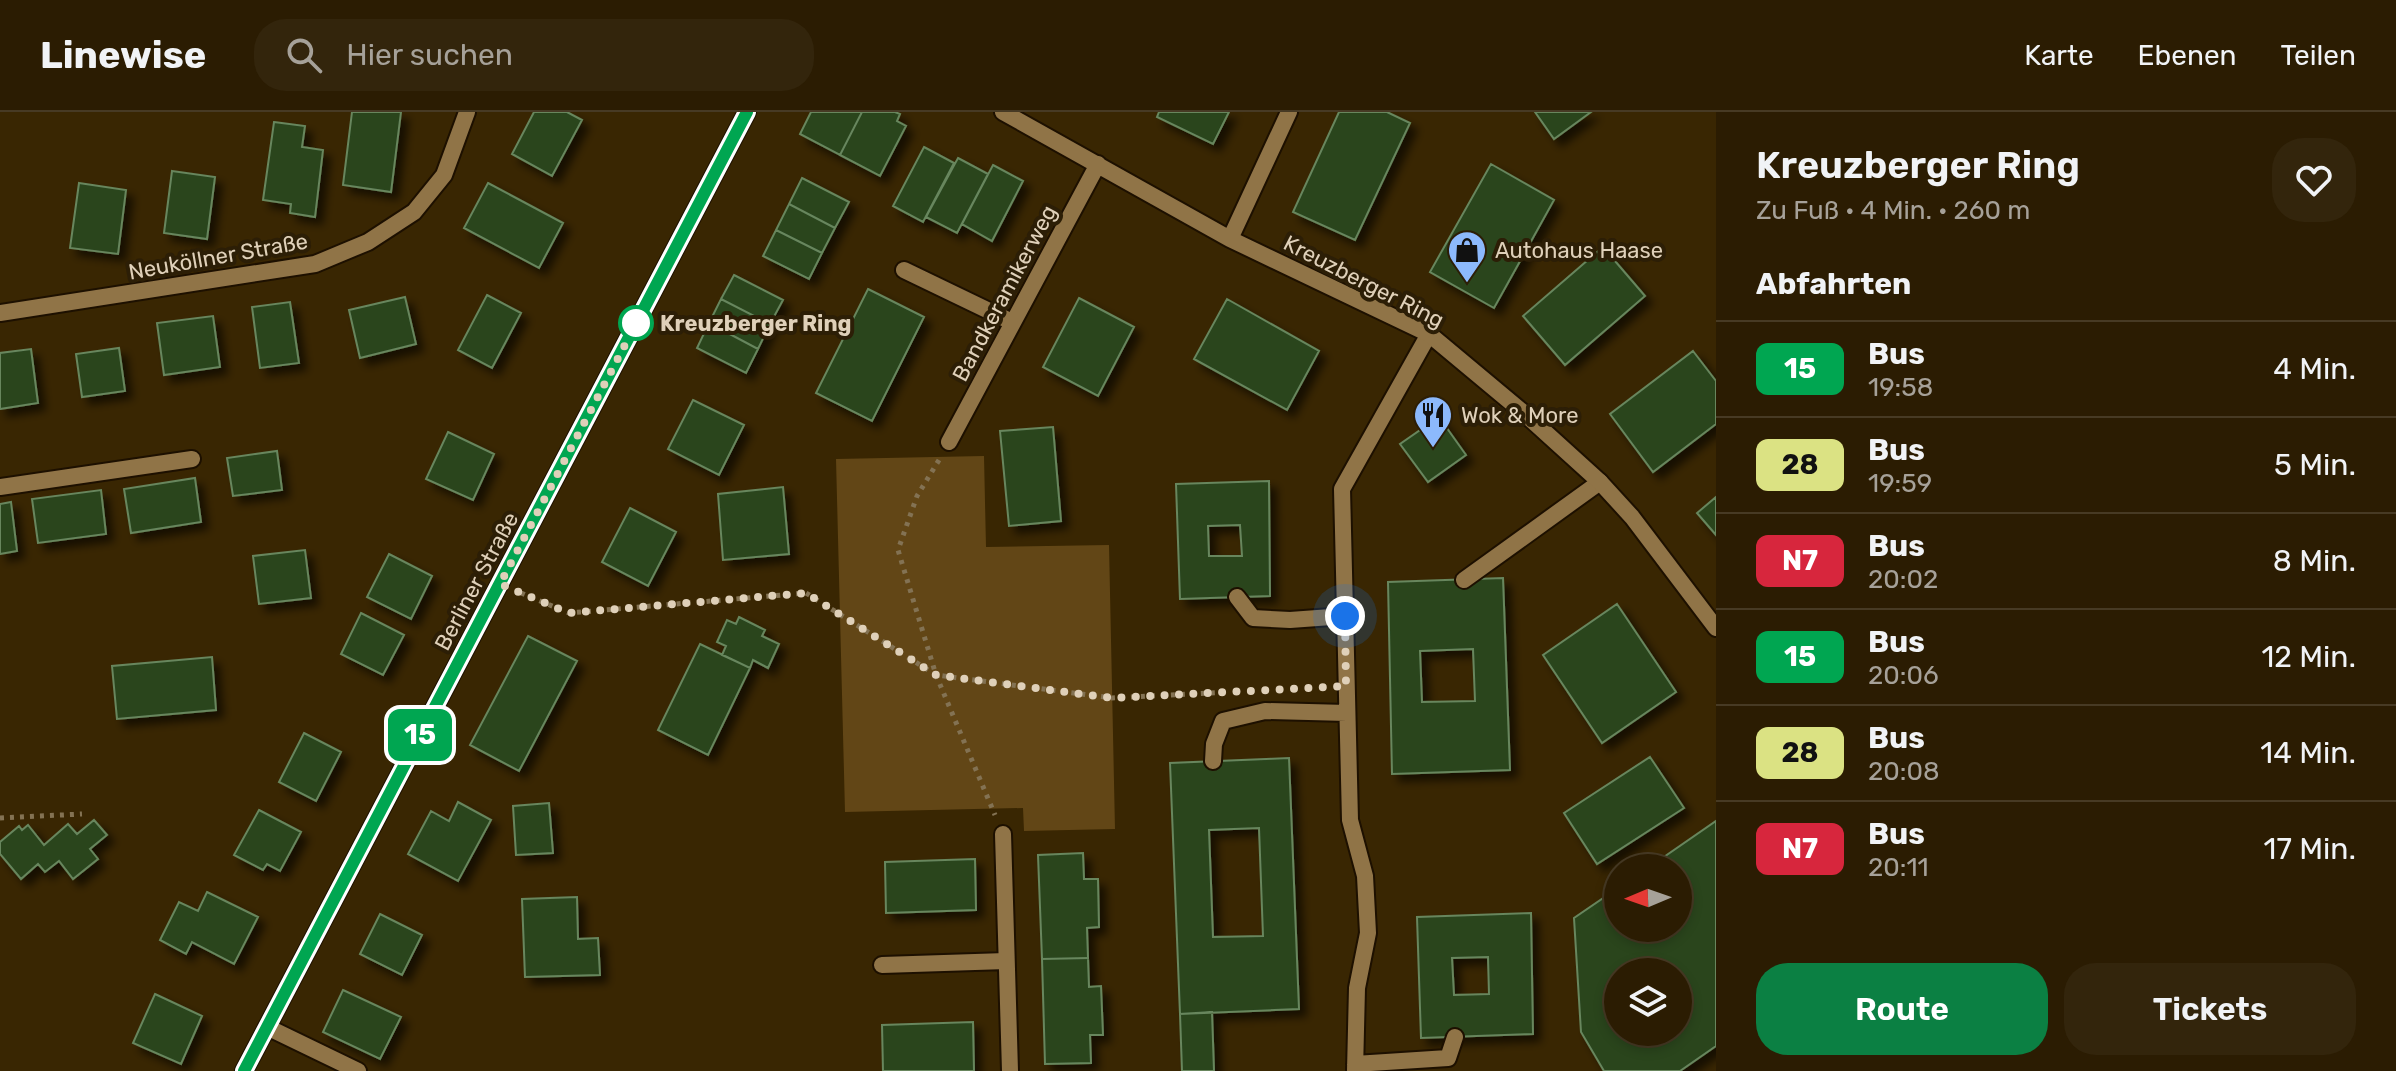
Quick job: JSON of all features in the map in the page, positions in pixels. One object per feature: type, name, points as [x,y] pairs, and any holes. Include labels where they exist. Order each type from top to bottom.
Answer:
[{"type":"street","name":"Neuköllner Straße","points":[[0,313],[315,264],[368,242],[414,212],[444,175],[467,112]]},
{"type":"street","name":"Berliner Straße","points":[[244,1071],[747,112]]},
{"type":"street","name":"Kreuzberger Ring","points":[[1003,112],[1230,239],[1429,334],[1600,482],[1632,517],[1716,628]]},
{"type":"street","points":[[1230,239],[1289,112]]},
{"type":"street","name":"Bandkeramikerweg","points":[[949,442],[1098,164]]},
{"type":"street","points":[[904,270],[1012,322]]},
{"type":"street","points":[[1429,334],[1342,489],[1350,820],[1365,876],[1368,933],[1357,988],[1355,1067],[1448,1058],[1455,1037]]},
{"type":"street","points":[[0,487],[192,459]]},
{"type":"street","points":[[1464,580],[1600,482]]},
{"type":"street","points":[[1237,597],[1253,618],[1290,620],[1345,616]]},
{"type":"street","points":[[1213,761],[1214,744],[1223,721],[1265,711],[1347,713]]},
{"type":"street","points":[[1003,834],[1010,1071]]},
{"type":"street","points":[[882,965],[1006,961]]},
{"type":"street","points":[[267,1027],[358,1071]]},
{"type":"path","points":[[949,442],[917,496],[898,550],[936,675],[1003,834]]},
{"type":"path","points":[[500,584],[569,613],[806,593],[936,675],[1112,698],[1237,692]]},
{"type":"path","points":[[0,818],[82,814]]},
{"type":"shaded area","points":[[984,456],[986,547],[1109,545],[1115,829],[1024,831],[1023,808],[845,812],[836,459]]},
{"type":"building","points":[[352,112],[401,112],[391,192],[343,185]]},
{"type":"building","points":[[534,112],[567,112],[582,120],[552,176],[512,154]]},
{"type":"building","points":[[811,112],[862,112],[840,155],[800,134]]},
{"type":"building","points":[[862,112],[895,112],[900,114],[897,121],[906,126],[880,176],[840,155]]},
{"type":"building","points":[[1159,112],[1229,112],[1213,144],[1157,117]]},
{"type":"building","points":[[1339,112],[1387,112],[1410,123],[1355,240],[1293,212]]},
{"type":"building","points":[[1535,112],[1591,112],[1554,139]]},
{"type":"building","points":[[274,122],[305,126],[302,147],[323,150],[315,217],[290,213],[291,204],[263,200]]},
{"type":"building","points":[[924,147],[954,163],[923,222],[893,206]]},
{"type":"building","points":[[958,158],[988,174],[957,233],[926,217]]},
{"type":"building","points":[[1491,164],[1554,200],[1494,308],[1430,272]]},
{"type":"building","points":[[993,165],[1023,181],[992,241],[962,224]]},
{"type":"building","points":[[172,171],[215,177],[207,239],[164,233]]},
{"type":"building","points":[[802,178],[849,202],[835,228],[789,204]]},
{"type":"building","points":[[79,183],[126,190],[118,254],[70,248]]},
{"type":"building","points":[[488,183],[563,223],[539,268],[464,228]]},
{"type":"building","points":[[789,204],[835,228],[822,253],[776,230]]},
{"type":"building","points":[[776,230],[822,253],[809,279],[763,256]]},
{"type":"building","points":[[1603,247],[1645,296],[1565,365],[1523,316]]},
{"type":"building","points":[[734,275],[783,300],[770,324],[721,299]]},
{"type":"building","points":[[868,289],[924,317],[872,421],[816,393]]},
{"type":"building","points":[[487,295],[521,313],[492,368],[458,350]]},
{"type":"building","points":[[405,297],[416,344],[360,358],[349,310]]},
{"type":"building","points":[[1079,298],[1134,327],[1098,396],[1043,367]]},
{"type":"building","points":[[721,299],[770,324],[758,349],[709,323]]},
{"type":"building","points":[[1227,299],[1319,351],[1287,410],[1194,359]]},
{"type":"building","points":[[290,302],[299,363],[260,368],[252,307]]},
{"type":"building","points":[[213,316],[220,367],[164,375],[157,323]]},
{"type":"building","points":[[709,323],[758,349],[746,373],[697,348]]},
{"type":"building","points":[[119,348],[125,391],[82,397],[76,354]]},
{"type":"building","points":[[31,349],[38,403],[0,409],[0,353]]},
{"type":"building","points":[[1693,351],[1716,381],[1716,424],[1653,472],[1610,414]]},
{"type":"building","points":[[693,400],[744,425],[719,475],[668,449]]},
{"type":"building","points":[[1439,417],[1466,455],[1428,482],[1400,444]]},
{"type":"building","points":[[1053,427],[1061,521],[1009,526],[1000,431]]},
{"type":"building","points":[[448,432],[494,454],[473,500],[426,479]]},
{"type":"building","points":[[277,451],[282,490],[233,496],[227,458]]},
{"type":"building","points":[[195,478],[201,522],[131,533],[124,489]]},
{"type":"building","points":[[1269,481],[1270,596],[1180,599],[1176,484]],"holes":[[[1240,525],[1242,556],[1209,556],[1208,526]]]},
{"type":"building","points":[[783,487],[789,554],[723,560],[718,494]]},
{"type":"building","points":[[101,490],[106,534],[38,543],[32,499]]},
{"type":"building","points":[[1716,497],[1716,535],[1697,513]]},
{"type":"building","points":[[11,502],[17,551],[0,554],[0,504]]},
{"type":"building","points":[[630,508],[676,532],[648,586],[602,562]]},
{"type":"building","points":[[305,550],[311,598],[259,604],[253,556]]},
{"type":"building","points":[[389,554],[432,576],[411,619],[367,597]]},
{"type":"building","points":[[1503,578],[1510,770],[1392,774],[1388,582]],"holes":[[[1473,649],[1475,701],[1422,702],[1420,651]]]},
{"type":"building","points":[[1617,604],[1676,692],[1602,743],[1543,655]]},
{"type":"building","points":[[361,613],[404,635],[383,675],[341,654]]},
{"type":"building","points":[[739,617],[765,630],[762,636],[779,644],[768,668],[753,660],[750,668],[722,655],[726,646],[717,642],[727,620],[736,624]]},
{"type":"building","points":[[528,636],[577,661],[519,771],[470,745]]},
{"type":"building","points":[[700,644],[750,668],[708,755],[658,730]]},
{"type":"building","points":[[212,657],[216,710],[117,719],[112,666]]},
{"type":"building","points":[[304,733],[341,752],[316,801],[279,782]]},
{"type":"building","points":[[1650,757],[1684,808],[1613,854],[1604,854],[1604,859],[1597,864],[1564,813]]},
{"type":"building","points":[[1289,758],[1299,1009],[1180,1014],[1170,763]],"holes":[[[1259,828],[1263,936],[1213,937],[1209,830]]]},
{"type":"building","points":[[458,802],[491,820],[458,881],[408,854],[431,811],[449,821]]},
{"type":"building","points":[[549,803],[553,853],[516,855],[513,806]]},
{"type":"building","points":[[259,810],[301,832],[280,871],[267,864],[263,870],[234,855]]},
{"type":"building","points":[[94,820],[107,835],[90,849],[98,859],[73,879],[59,861],[45,872],[38,864],[21,879],[0,854],[0,842],[19,826],[22,830],[28,825],[44,845],[68,824],[77,834]]},
{"type":"building","points":[[1716,821],[1716,1046],[1680,1071],[1604,1071],[1581,1032],[1574,918],[1604,898],[1604,942],[1692,942],[1692,854],[1668,854]]},
{"type":"building","points":[[1083,853],[1084,879],[1098,879],[1099,927],[1087,928],[1088,958],[1042,959],[1038,855]]},
{"type":"building","points":[[975,859],[976,910],[886,913],[885,862]]},
{"type":"building","points":[[207,892],[258,917],[234,964],[192,942],[186,954],[160,940],[179,902],[198,911]]},
{"type":"building","points":[[577,897],[578,939],[598,938],[600,975],[525,977],[522,899]]},
{"type":"building","points":[[1531,913],[1533,1034],[1421,1038],[1417,917]],"holes":[[[1488,957],[1489,994],[1454,995],[1452,958]]]},
{"type":"building","points":[[380,914],[422,935],[402,975],[360,954]]},
{"type":"building","points":[[1088,958],[1089,987],[1101,986],[1103,1035],[1090,1035],[1091,1063],[1045,1064],[1042,959]]},
{"type":"building","points":[[343,990],[401,1017],[380,1059],[323,1032]]},
{"type":"building","points":[[155,994],[202,1016],[181,1064],[133,1043]]},
{"type":"building","points":[[1212,1012],[1214,1071],[1182,1071],[1180,1014]]},
{"type":"building","points":[[973,1022],[974,1071],[883,1071],[882,1025]]},
{"type":"bus line","name":"15","points":[[244,1071],[747,112]]},
{"type":"place","name":"Autohaus Haase","points":[[1467,284]]},
{"type":"place","name":"Kreuzberger Ring","points":[[636,323]]},
{"type":"place","name":"Wok & More","points":[[1433,449]]},
{"type":"route","points":[[636,323],[500,584],[569,613],[806,593],[936,675],[1112,698],[1346,686],[1345,616]]}]
